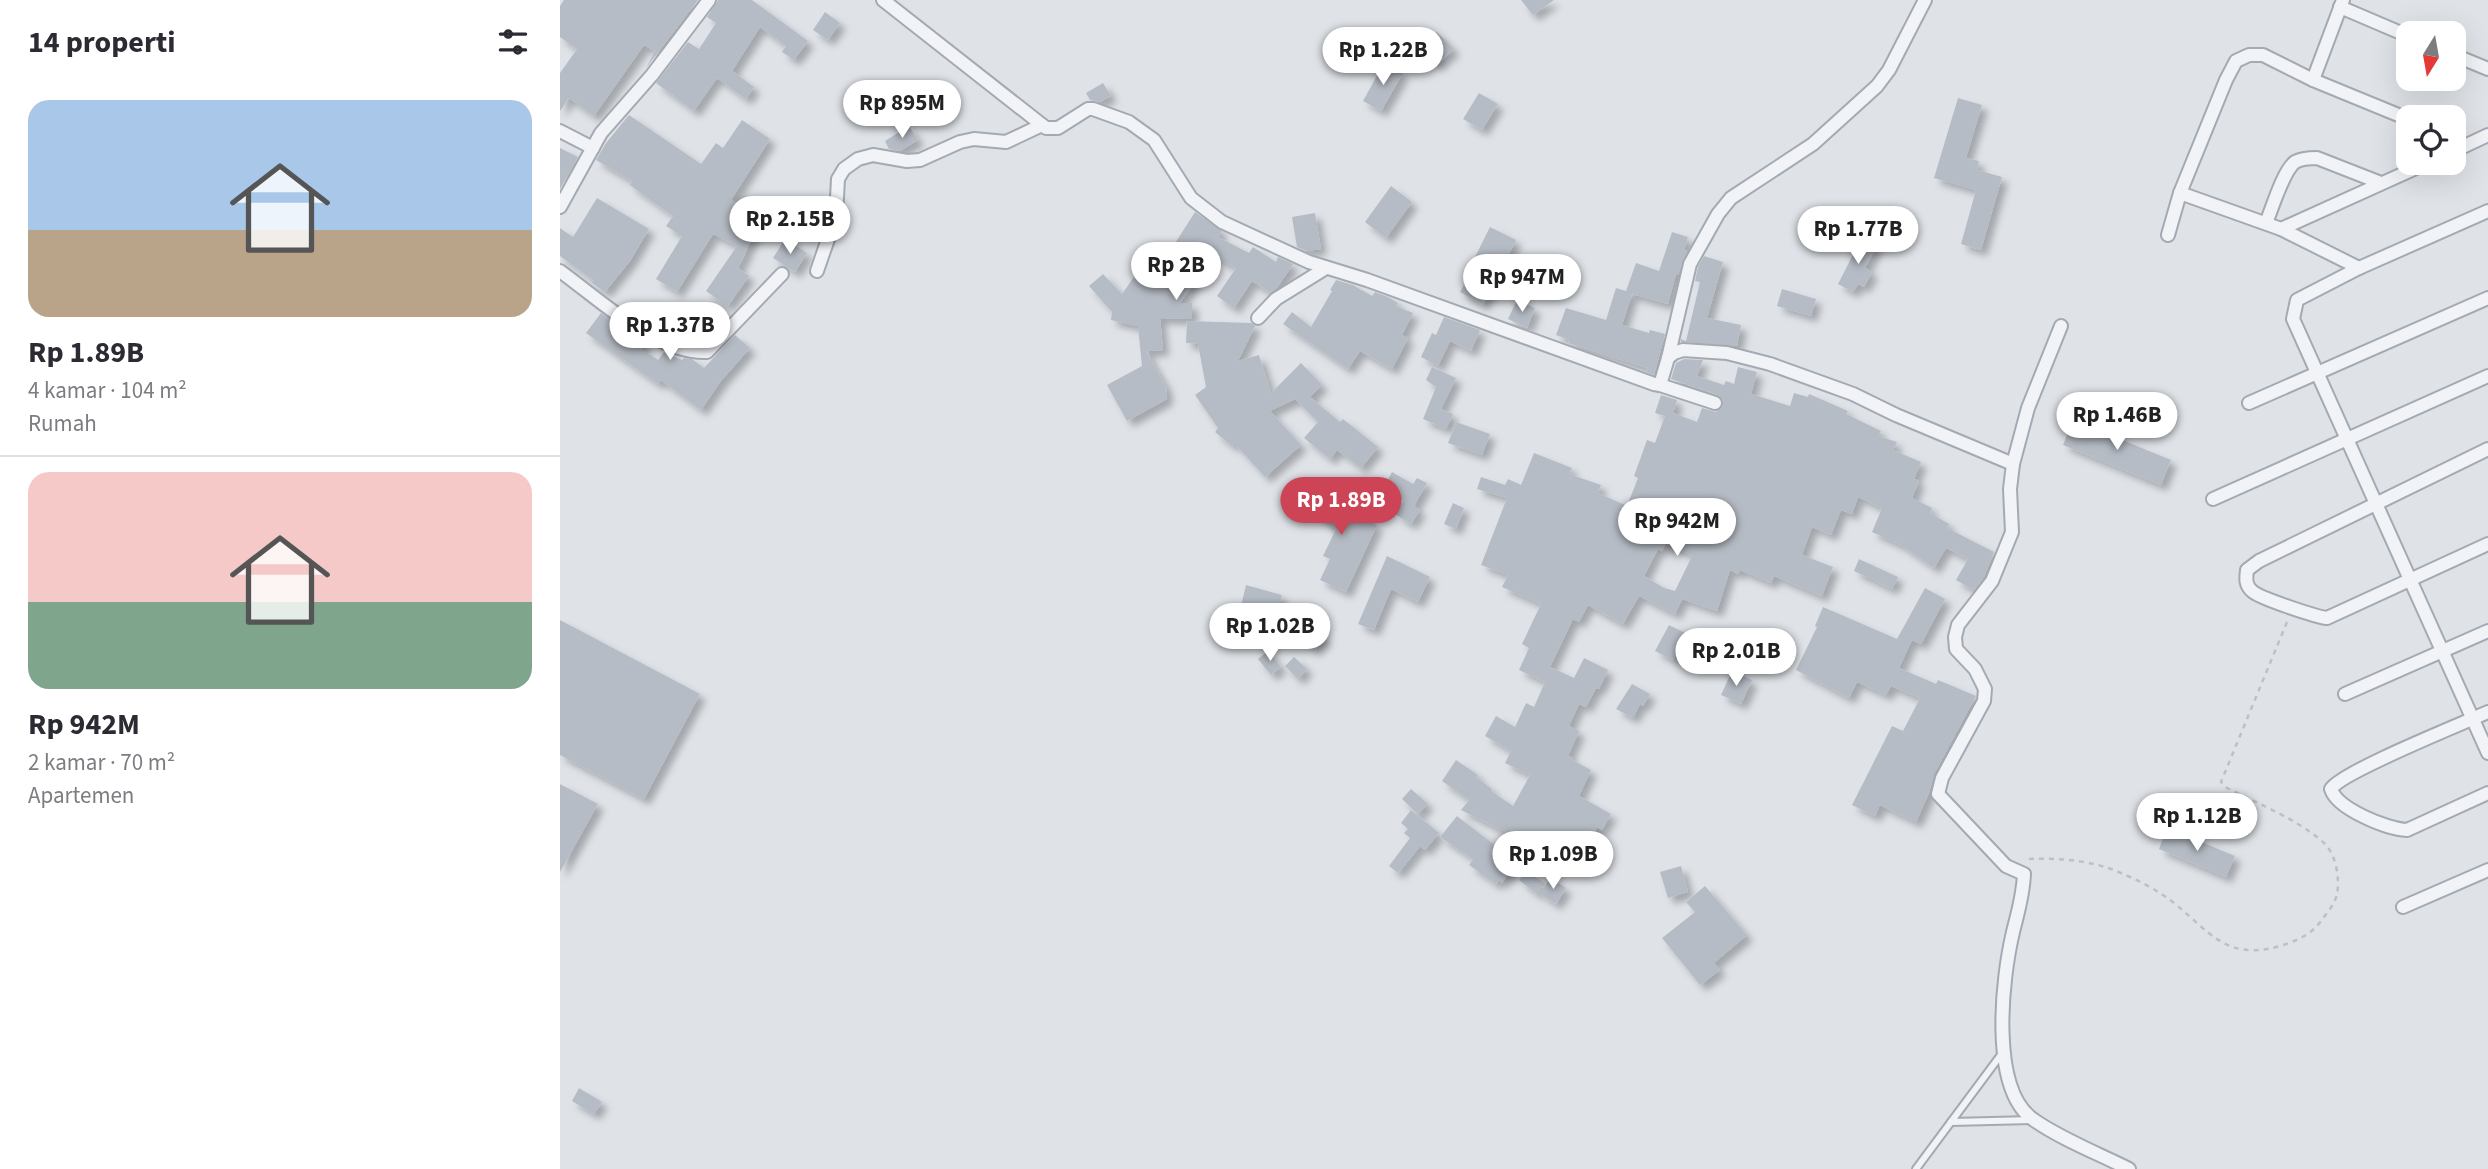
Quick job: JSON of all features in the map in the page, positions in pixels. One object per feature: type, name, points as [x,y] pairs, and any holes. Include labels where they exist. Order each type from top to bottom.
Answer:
[{"type":"street","points":[[560,207],[601,133],[652,75],[709,0]]},
{"type":"street","points":[[883,0],[1042,125],[1052,130],[1088,109],[1129,122],[1154,141],[1191,198],[1222,222],[1309,262],[1715,403]]},
{"type":"street","points":[[1660,385],[1690,264],[1718,215],[1731,198],[1813,144],[1877,86],[1889,70],[1925,0]]},
{"type":"street","points":[[2313,80],[2341,4],[2396,30]]},
{"type":"street","points":[[2168,235],[2180,193],[2236,61],[2249,55],[2263,55],[2313,80],[2396,114]]},
{"type":"street","points":[[2466,60],[2488,69]]},
{"type":"street","points":[[817,271],[836,216],[838,179],[853,162],[873,155],[920,160],[960,142],[974,139],[1006,142],[1042,125]]},
{"type":"street","points":[[560,131],[593,148]]},
{"type":"street","points":[[2466,145],[2488,135]]},
{"type":"street","points":[[2266,223],[2288,170],[2306,158],[2317,158],[2381,183]]},
{"type":"street","points":[[2281,229],[2399,175]]},
{"type":"street","points":[[2180,193],[2281,229],[2359,268]]},
{"type":"street","points":[[2488,211],[2359,268],[2297,300],[2293,319],[2488,753]]},
{"type":"street","points":[[1258,318],[1272,302],[1326,268]]},
{"type":"street","points":[[560,271],[626,322],[674,347],[697,353],[707,352],[782,274]]},
{"type":"street","points":[[2249,403],[2488,298]]},
{"type":"street","points":[[2061,326],[2028,408],[2013,464],[2010,489],[2012,532],[1992,581],[1958,625],[1955,636],[1956,649],[1975,669],[1986,689],[1984,701],[1942,778],[1938,794],[2006,866],[2024,874],[2023,898],[2013,933],[2004,993],[2003,1051],[2007,1076],[2017,1102],[2032,1120],[2129,1169]]},
{"type":"street","points":[[1668,358],[1683,350],[1727,353],[1770,364],[1853,394],[2013,464]]},
{"type":"street","points":[[2213,499],[2488,376]]},
{"type":"street","points":[[2488,449],[2259,561],[2247,570],[2246,583],[2252,592],[2327,618],[2488,544]]},
{"type":"street","points":[[2345,694],[2488,631]]},
{"type":"street","points":[[2488,712],[2357,770],[2334,784],[2331,789],[2333,796],[2358,813],[2393,830],[2407,830],[2488,793]]},
{"type":"street","points":[[2403,907],[2488,870]]},
{"type":"lane","points":[[1916,1169],[2003,1051]]},
{"type":"lane","points":[[1951,1122],[2032,1120]]},
{"type":"path","points":[[2006,866],[2030,859],[2074,860],[2119,872],[2172,901],[2217,941],[2235,949],[2267,949],[2297,941],[2316,928],[2337,895],[2335,863],[2326,845],[2286,818],[2227,788],[2221,782],[2289,619]]},
{"type":"building","points":[[564,0],[698,0],[646,68],[655,51],[644,45],[594,116],[569,98],[560,111],[560,73],[577,49],[560,37],[560,6]]},
{"type":"building","points":[[718,0],[752,0],[808,41],[794,60],[782,52],[786,46],[760,27],[732,71],[754,87],[746,99],[717,78],[694,111],[656,83],[688,42],[699,49],[716,23],[707,17]]},
{"type":"building","points":[[1521,0],[1554,0],[1533,15]]},
{"type":"building","points":[[825,12],[840,23],[828,40],[813,30]]},
{"type":"building","points":[[1437,32],[1454,49],[1436,66],[1419,49]]},
{"type":"building","points":[[1384,63],[1403,73],[1381,111],[1363,101]]},
{"type":"building","points":[[1103,83],[1111,96],[1100,102],[1090,100],[1086,93]]},
{"type":"building","points":[[1479,93],[1498,104],[1482,130],[1463,119]]},
{"type":"building","points":[[1958,98],[1982,105],[1966,158],[1979,161],[1977,170],[2002,177],[1981,250],[1961,244],[1976,190],[1934,178]]},
{"type":"building","points":[[629,115],[701,164],[716,143],[723,148],[742,120],[770,139],[731,200],[763,216],[738,268],[749,276],[728,306],[706,291],[737,246],[713,234],[677,292],[656,279],[682,236],[666,226],[673,216],[630,185],[632,181],[596,160]]},
{"type":"building","points":[[909,126],[918,140],[900,151],[889,149],[885,141]]},
{"type":"building","points":[[560,148],[578,157],[560,189]]},
{"type":"building","points":[[1391,186],[1412,202],[1386,238],[1365,222]]},
{"type":"building","points":[[597,198],[649,229],[630,261],[605,292],[560,256],[560,228],[573,237]]},
{"type":"building","points":[[1195,212],[1222,231],[1218,237],[1249,253],[1253,247],[1276,262],[1278,257],[1293,264],[1277,288],[1270,292],[1252,281],[1234,308],[1217,296],[1236,268],[1200,249],[1186,271],[1193,276],[1193,285],[1180,303],[1192,303],[1192,319],[1160,318],[1163,350],[1146,351],[1166,387],[1167,399],[1127,421],[1107,385],[1142,366],[1138,326],[1111,320],[1112,312],[1089,286],[1103,274],[1122,294],[1145,261],[1158,270]]},
{"type":"building","points":[[1315,213],[1321,249],[1307,251],[1297,247],[1292,217]]},
{"type":"building","points":[[1490,227],[1516,240],[1483,305],[1460,292]]},
{"type":"building","points":[[1672,232],[1688,237],[1684,250],[1687,251],[1678,275],[1676,274],[1668,304],[1632,294],[1622,325],[1649,333],[1650,330],[1665,334],[1654,375],[1646,372],[1647,368],[1568,343],[1570,340],[1556,335],[1566,308],[1606,320],[1616,288],[1626,291],[1636,263],[1659,271]]},
{"type":"building","points":[[1862,237],[1877,246],[1865,268],[1872,272],[1864,287],[1858,284],[1853,292],[1838,284]]},
{"type":"building","points":[[785,239],[807,253],[795,272],[773,258]]},
{"type":"building","points":[[1704,256],[1723,262],[1707,318],[1741,325],[1737,346],[1681,342],[1681,339],[1686,341],[1700,282],[1695,281]]},
{"type":"building","points":[[1336,280],[1353,285],[1372,296],[1375,292],[1388,297],[1398,303],[1396,306],[1413,313],[1402,335],[1408,338],[1392,369],[1360,351],[1348,369],[1283,324],[1292,312],[1311,327]]},
{"type":"building","points":[[1782,289],[1816,299],[1811,316],[1777,306]]},
{"type":"building","points":[[1517,300],[1535,308],[1527,328],[1508,319]]},
{"type":"building","points":[[601,313],[645,343],[641,349],[658,360],[664,352],[682,360],[692,359],[704,368],[735,335],[750,348],[721,381],[701,410],[661,380],[658,384],[586,333]]},
{"type":"building","points":[[1444,317],[1480,330],[1471,351],[1450,341],[1438,366],[1421,357],[1432,333],[1436,335]]},
{"type":"building","points":[[1187,321],[1251,323],[1255,326],[1238,361],[1259,355],[1271,393],[1301,363],[1322,385],[1310,397],[1340,422],[1343,419],[1378,447],[1361,468],[1337,450],[1330,459],[1304,438],[1318,422],[1295,399],[1270,411],[1301,445],[1265,477],[1234,443],[1232,446],[1215,432],[1218,428],[1195,395],[1206,387],[1198,344],[1186,343]]},
{"type":"building","points":[[1684,359],[1703,360],[1697,376],[1724,385],[1726,381],[1734,384],[1738,367],[1757,372],[1751,394],[1790,406],[1794,393],[1808,397],[1809,394],[1848,411],[1846,414],[1881,431],[1878,436],[1897,442],[1893,450],[1921,462],[1914,479],[1919,481],[1912,498],[1932,508],[1930,513],[1949,524],[1947,528],[1994,552],[1984,577],[1974,590],[1956,580],[1968,559],[1946,548],[1934,568],[1901,545],[1872,532],[1882,508],[1858,497],[1852,514],[1841,510],[1831,535],[1812,527],[1802,555],[1833,567],[1822,596],[1774,576],[1771,583],[1740,570],[1738,574],[1730,570],[1717,611],[1682,599],[1675,614],[1639,596],[1623,624],[1588,605],[1579,622],[1573,619],[1550,667],[1574,678],[1584,658],[1608,670],[1586,707],[1579,704],[1569,726],[1579,731],[1568,756],[1591,770],[1579,796],[1611,814],[1602,830],[1597,827],[1582,863],[1553,850],[1551,854],[1461,810],[1469,800],[1442,781],[1456,760],[1478,775],[1476,777],[1492,789],[1491,791],[1513,806],[1530,775],[1505,763],[1511,751],[1485,736],[1496,716],[1515,727],[1526,703],[1534,707],[1545,682],[1519,670],[1529,648],[1522,644],[1541,604],[1502,587],[1508,575],[1481,565],[1507,498],[1477,489],[1481,477],[1505,485],[1508,479],[1521,485],[1534,453],[1572,468],[1569,474],[1601,485],[1598,493],[1627,506],[1638,478],[1634,476],[1647,440],[1655,443],[1665,416],[1655,413],[1661,395],[1677,400],[1673,413],[1697,422],[1702,408],[1716,412],[1723,406],[1718,395],[1671,379],[1676,363]],"holes":[[[1666,543],[1692,556],[1675,591],[1644,576],[1658,549],[1662,551]]]},
{"type":"building","points":[[1432,367],[1456,378],[1441,409],[1453,414],[1446,429],[1423,419],[1436,387],[1426,380]]},
{"type":"building","points":[[2073,420],[2171,460],[2161,485],[2063,445]]},
{"type":"building","points":[[1456,422],[1490,434],[1482,455],[1448,443]]},
{"type":"building","points":[[1392,472],[1413,484],[1417,478],[1427,483],[1414,506],[1420,510],[1411,524],[1395,514],[1405,498],[1384,487]]},
{"type":"building","points":[[1324,482],[1340,497],[1335,502],[1377,525],[1346,592],[1320,580],[1330,559],[1323,556],[1336,529],[1304,503]]},
{"type":"building","points":[[1453,503],[1464,508],[1456,529],[1444,524]]},
{"type":"building","points":[[1387,556],[1430,577],[1418,602],[1391,589],[1374,630],[1358,624]]},
{"type":"building","points":[[1859,559],[1898,577],[1892,589],[1854,571]]},
{"type":"building","points":[[1246,585],[1282,595],[1276,616],[1241,606]]},
{"type":"building","points":[[1925,588],[1945,599],[1921,644],[1912,640],[1899,668],[1936,684],[1938,680],[1976,696],[1934,774],[1916,822],[1880,805],[1875,816],[1852,805],[1892,726],[1903,731],[1920,698],[1891,686],[1886,695],[1857,682],[1849,698],[1796,670],[1817,627],[1815,626],[1823,607],[1897,639]]},
{"type":"building","points":[[1303,613],[1326,639],[1313,651],[1289,625]]},
{"type":"building","points":[[560,620],[700,694],[644,799],[560,755]]},
{"type":"building","points":[[1669,625],[1687,634],[1673,660],[1655,651]]},
{"type":"building","points":[[1268,651],[1281,667],[1271,675],[1258,659]]},
{"type":"building","points":[[1294,657],[1307,669],[1298,679],[1285,666]]},
{"type":"building","points":[[1732,671],[1752,680],[1741,704],[1721,695]]},
{"type":"building","points":[[1632,684],[1650,694],[1643,706],[1640,704],[1633,718],[1616,709]]},
{"type":"building","points":[[560,784],[598,804],[560,872]]},
{"type":"building","points":[[1411,789],[1428,804],[1418,814],[1402,799]]},
{"type":"building","points":[[1411,810],[1439,833],[1425,850],[1420,846],[1398,873],[1389,866],[1410,838],[1404,833],[1408,829],[1401,823]]},
{"type":"building","points":[[1457,816],[1501,850],[1496,856],[1512,868],[1502,883],[1499,880],[1496,884],[1469,865],[1473,859],[1440,837]]},
{"type":"building","points":[[2167,828],[2235,856],[2226,877],[2159,849]]},
{"type":"building","points":[[1681,866],[1688,892],[1668,898],[1660,872]]},
{"type":"building","points":[[1527,870],[1545,884],[1537,894],[1519,880]]},
{"type":"building","points":[[1550,878],[1566,888],[1556,904],[1540,894]]},
{"type":"building","points":[[1705,886],[1747,935],[1714,963],[1720,970],[1700,985],[1662,938],[1695,912],[1686,902]]},
{"type":"building","points":[[579,1088],[602,1102],[594,1114],[572,1101]]}]
